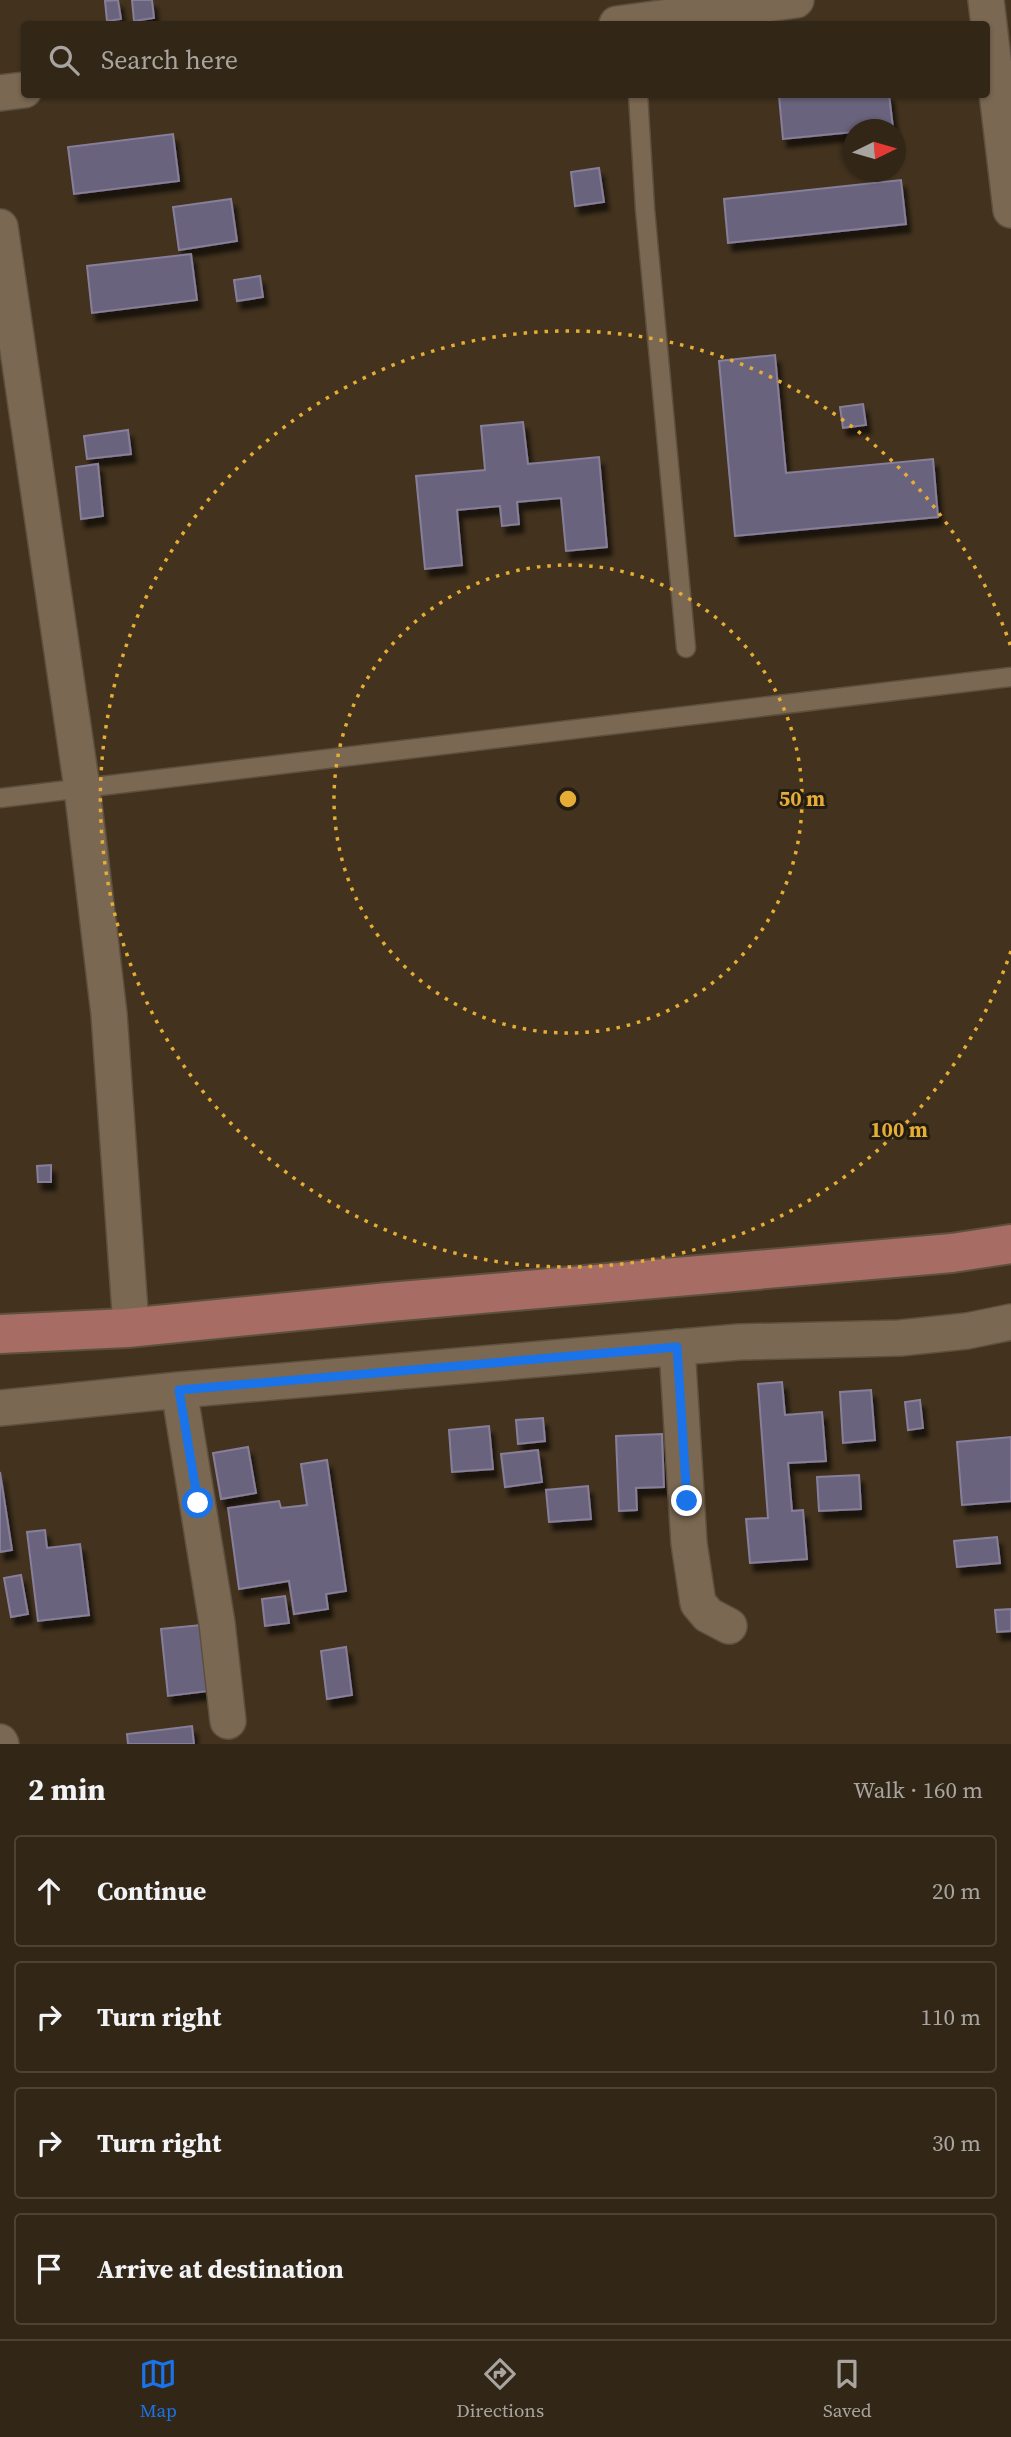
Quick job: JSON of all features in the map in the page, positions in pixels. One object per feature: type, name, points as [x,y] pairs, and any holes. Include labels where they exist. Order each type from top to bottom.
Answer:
[{"type":"main road","points":[[0,1334],[131,1326],[952,1253],[1011,1244]]},
{"type":"street","points":[[648,21],[796,0]]},
{"type":"street","points":[[986,0],[989,21]]},
{"type":"street","points":[[990,33],[1011,209]]},
{"type":"street","points":[[0,93],[21,90]]},
{"type":"street","points":[[0,227],[82,788],[109,1014],[131,1326]]},
{"type":"street","points":[[0,1408],[739,1342],[900,1338],[967,1331],[1011,1322]]},
{"type":"street","points":[[677,1347],[689,1543],[698,1603],[708,1615],[729,1626]]},
{"type":"street","points":[[179,1390],[217,1623],[228,1721]]},
{"type":"lane","points":[[638,98],[645,209],[686,648]]},
{"type":"lane","points":[[0,798],[1011,677]]},
{"type":"building","points":[[118,0],[121,19],[107,21],[105,1]]},
{"type":"building","points":[[132,0],[152,0],[154,18],[134,21]]},
{"type":"building","points":[[779,98],[889,98],[892,119],[843,119],[843,133],[783,139]]},
{"type":"building","points":[[173,134],[179,181],[74,194],[68,147]]},
{"type":"building","points":[[599,168],[604,202],[575,206],[571,172]]},
{"type":"building","points":[[901,182],[906,224],[728,243],[724,199]]},
{"type":"building","points":[[231,199],[237,241],[179,250],[173,207]]},
{"type":"building","points":[[191,254],[197,300],[92,313],[87,266]]},
{"type":"building","points":[[260,276],[263,297],[237,301],[234,280]]},
{"type":"building","points":[[775,355],[786,473],[933,459],[938,517],[735,536],[719,361]]},
{"type":"building","points":[[863,404],[866,425],[843,428],[840,407]]},
{"type":"building","points":[[523,422],[528,464],[599,457],[607,547],[566,551],[561,498],[517,502],[519,524],[502,526],[500,506],[457,510],[462,565],[425,569],[416,476],[485,470],[481,426]]},
{"type":"building","points":[[128,430],[131,454],[87,459],[84,436]]},
{"type":"building","points":[[98,464],[103,516],[81,519],[76,467]]},
{"type":"building","points":[[51,1165],[51,1182],[38,1182],[37,1166]]},
{"type":"building","points":[[782,1382],[785,1415],[822,1412],[826,1461],[788,1463],[792,1511],[803,1510],[807,1559],[750,1563],[746,1519],[768,1518],[758,1384]]},
{"type":"building","points":[[871,1390],[875,1440],[843,1443],[840,1392]]},
{"type":"building","points":[[920,1400],[923,1428],[908,1430],[905,1402]]},
{"type":"building","points":[[543,1418],[545,1441],[518,1444],[516,1420]]},
{"type":"building","points":[[489,1426],[493,1469],[452,1472],[449,1430]]},
{"type":"building","points":[[662,1434],[664,1487],[636,1488],[637,1510],[619,1511],[616,1436]]},
{"type":"building","points":[[1011,1437],[1011,1501],[962,1505],[957,1442]]},
{"type":"building","points":[[248,1447],[256,1493],[221,1499],[213,1453]]},
{"type":"building","points":[[538,1450],[542,1482],[505,1487],[501,1454]]},
{"type":"building","points":[[327,1460],[346,1591],[326,1594],[328,1609],[294,1614],[289,1581],[239,1589],[228,1508],[279,1501],[281,1508],[307,1505],[301,1464]]},
{"type":"building","points":[[0,1472],[12,1550],[0,1552]]},
{"type":"building","points":[[859,1475],[861,1509],[819,1511],[817,1477]]},
{"type":"building","points":[[588,1486],[591,1519],[549,1522],[546,1490]]},
{"type":"building","points":[[45,1530],[47,1548],[80,1544],[89,1615],[38,1621],[27,1532]]},
{"type":"building","points":[[997,1537],[1000,1563],[957,1567],[954,1541]]},
{"type":"building","points":[[21,1575],[28,1614],[11,1617],[4,1578]]},
{"type":"building","points":[[285,1596],[289,1623],[265,1626],[262,1599]]},
{"type":"building","points":[[1011,1609],[1011,1631],[997,1632],[995,1610]]},
{"type":"building","points":[[201,1625],[209,1691],[168,1696],[161,1629]]},
{"type":"building","points":[[346,1647],[352,1695],[327,1699],[321,1651]]},
{"type":"building","points":[[192,1726],[194,1744],[128,1744],[127,1734]]},
{"type":"route","points":[[198,1503],[179,1390],[677,1347],[687,1501]]}]
